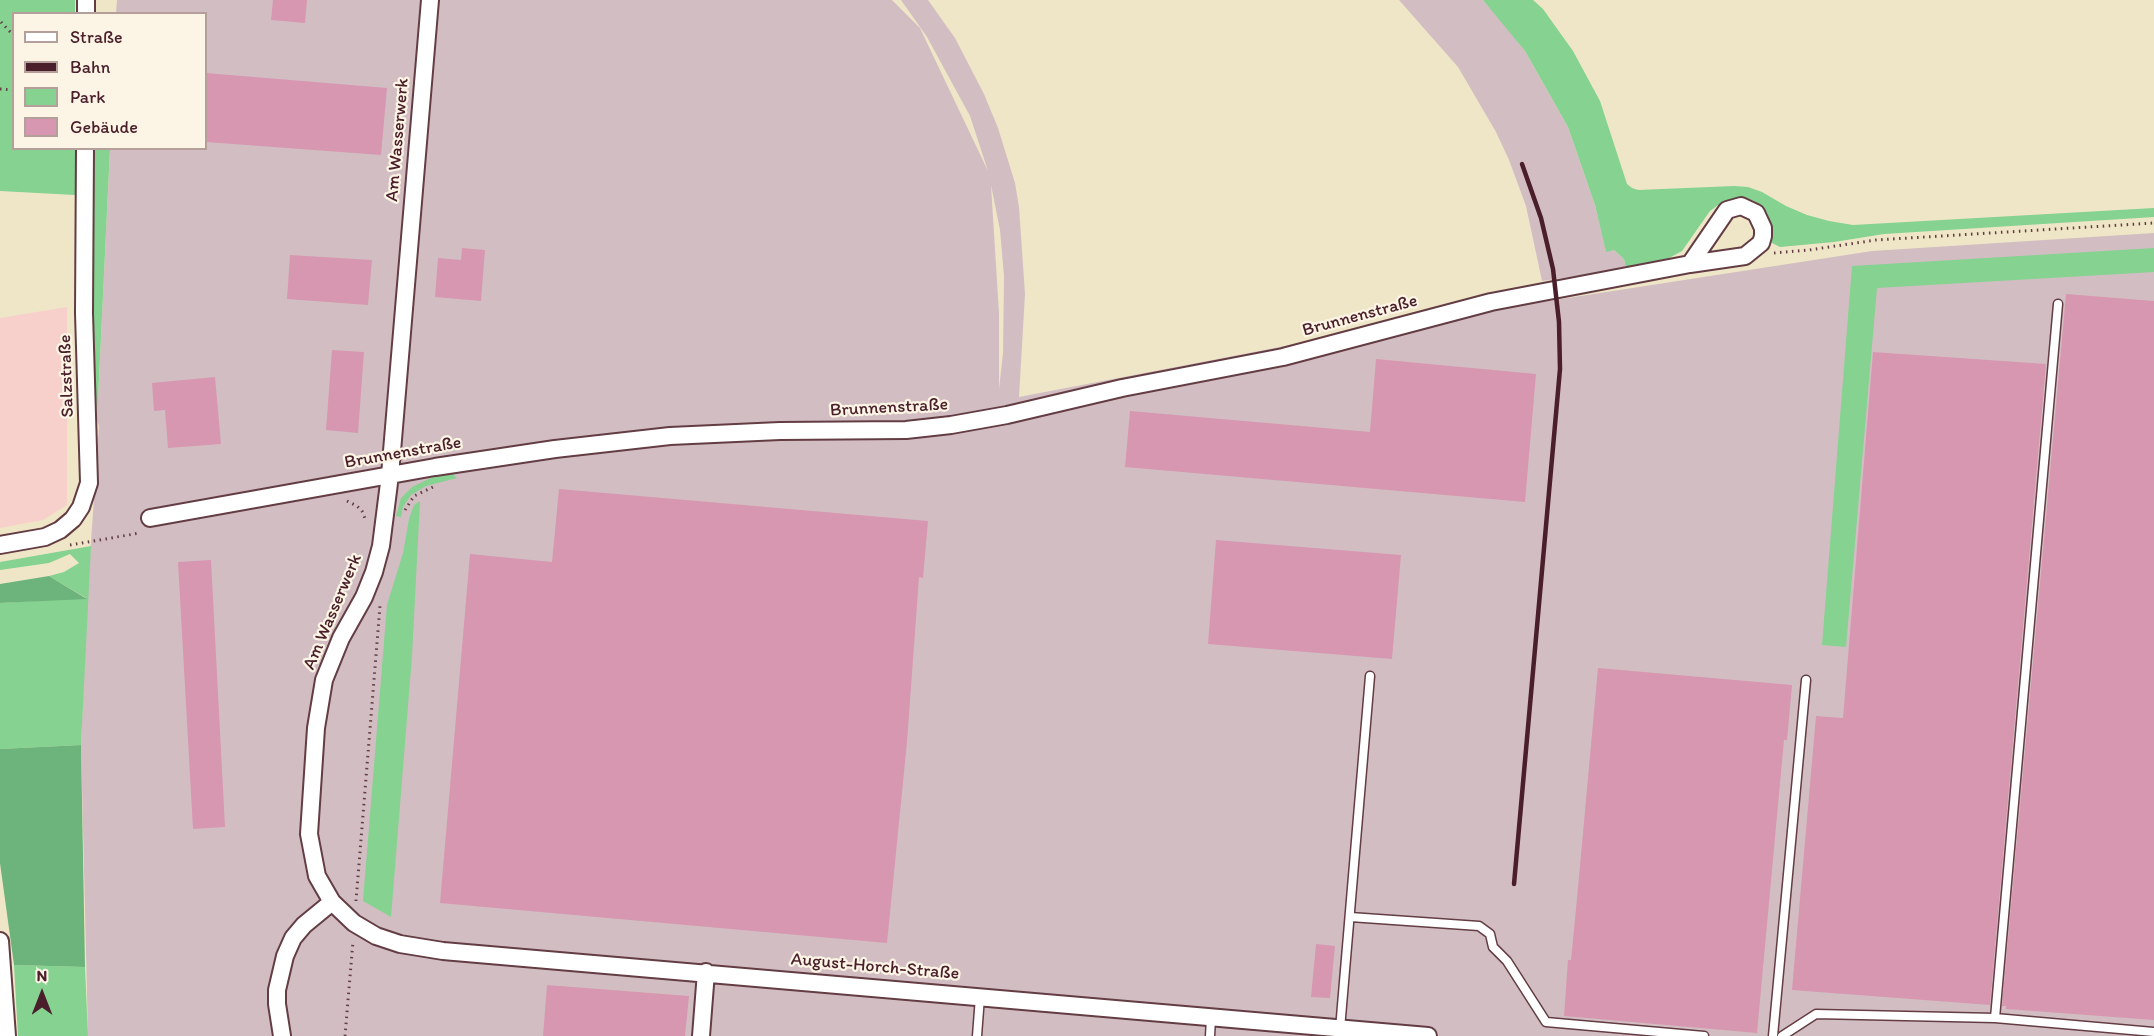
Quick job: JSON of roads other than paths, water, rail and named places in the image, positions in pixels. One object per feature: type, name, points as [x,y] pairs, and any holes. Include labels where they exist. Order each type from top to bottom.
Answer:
[{"type":"street","name":"Am Wasserwerk","points":[[332,902],[317,876],[309,834],[316,728],[324,680],[341,638],[364,597],[381,546],[390,475],[430,0]]},
{"type":"street","name":"Salzstraße","points":[[0,545],[45,537],[60,530],[73,519],[81,507],[89,483],[84,313],[85,150]]},
{"type":"street","name":"Brunnenstraße","points":[[150,518],[390,475],[555,449],[670,436],[780,430],[906,430],[1007,415],[1113,390],[1283,357],[1491,302],[1690,264],[1745,256],[1761,243],[1763,228],[1756,213],[1741,206],[1727,210],[1690,264]]},
{"type":"street","name":"August-Horch-Straße","points":[[332,902],[354,923],[376,936],[400,944],[443,951],[1428,1036]]},
{"type":"street","points":[[282,1036],[277,990],[285,956],[293,938],[304,925],[332,902]]},
{"type":"street","points":[[0,941],[5,984],[7,1036]]},
{"type":"street","points":[[701,1036],[706,972]]},
{"type":"lane","points":[[1995,1018],[2058,304]]},
{"type":"lane","points":[[1340,1029],[1370,676]]},
{"type":"lane","points":[[1773,1036],[1806,680]]},
{"type":"lane","points":[[1350,916],[1479,926],[1490,934],[1493,947],[1507,961],[1546,1022],[1704,1036]]},
{"type":"lane","points":[[977,1036],[980,996]]},
{"type":"lane","points":[[1782,1036],[1816,1014],[1995,1018],[2154,1032]]},
{"type":"lane","points":[[1210,1036],[1211,1018]]},
{"type":"railway","points":[[1514,884],[1560,369],[1559,322],[1553,269],[1541,218],[1522,164]]}]
